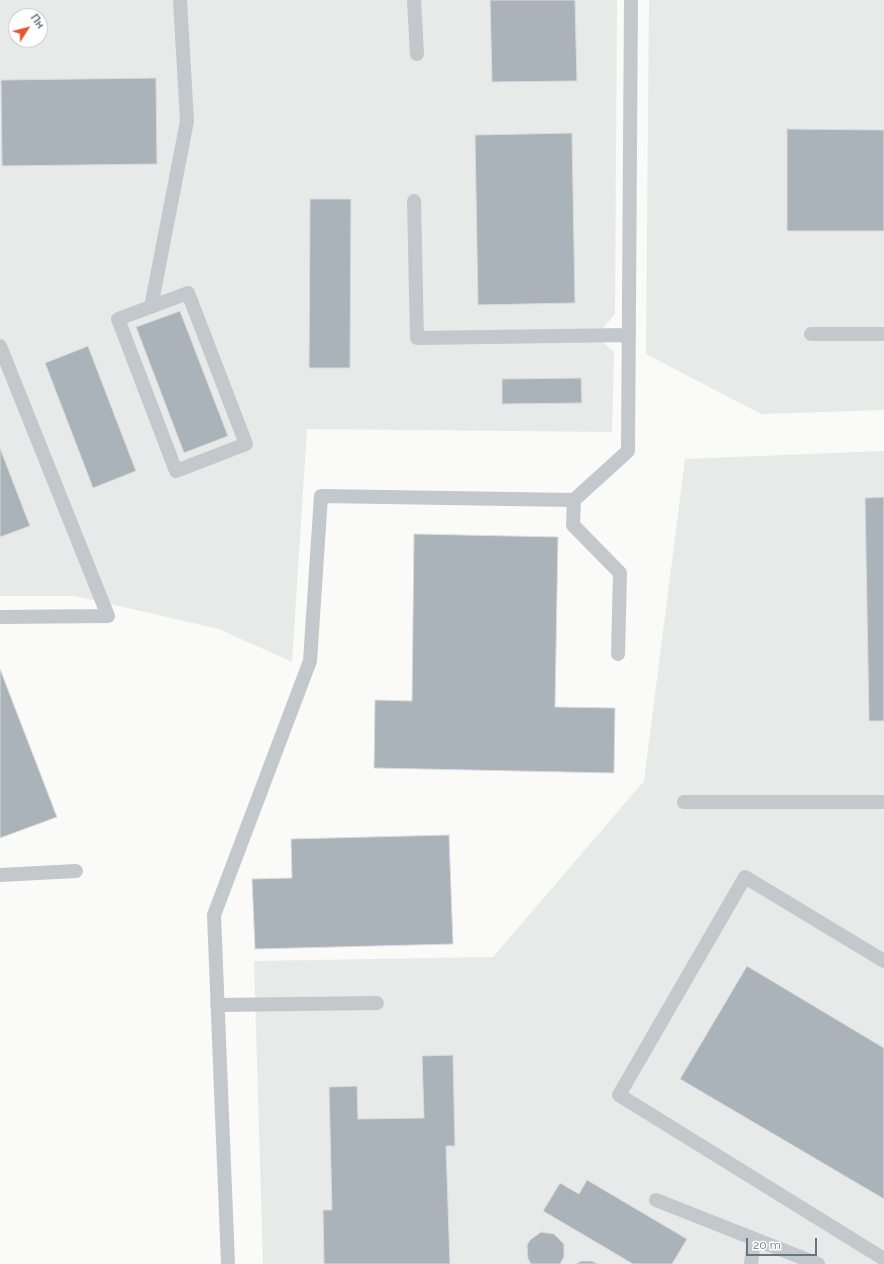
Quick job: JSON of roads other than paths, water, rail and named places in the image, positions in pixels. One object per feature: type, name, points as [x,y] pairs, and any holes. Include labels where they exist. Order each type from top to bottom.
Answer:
[{"type":"lane","points":[[151,307],[187,121],[180,0]]},
{"type":"lane","points":[[414,0],[416,54]]},
{"type":"lane","points":[[228,1264],[214,915],[310,661],[321,496],[574,500],[628,451],[631,0]]},
{"type":"lane","points":[[414,201],[417,338],[629,335]]},
{"type":"lane","points":[[188,293],[246,444],[176,470],[118,319],[151,307],[188,293]]},
{"type":"lane","points":[[811,334],[884,334]]},
{"type":"lane","points":[[0,346],[108,616],[0,617]]},
{"type":"lane","points":[[574,500],[574,525],[620,573],[618,654]]},
{"type":"lane","points":[[684,802],[884,802]]},
{"type":"lane","points":[[0,875],[76,871]]},
{"type":"lane","points":[[884,961],[746,877],[619,1095],[884,1260]]},
{"type":"lane","points":[[217,1005],[377,1002]]},
{"type":"lane","points":[[656,1200],[818,1264]]},
{"type":"lane","points":[[751,1264],[754,1239]]}]
